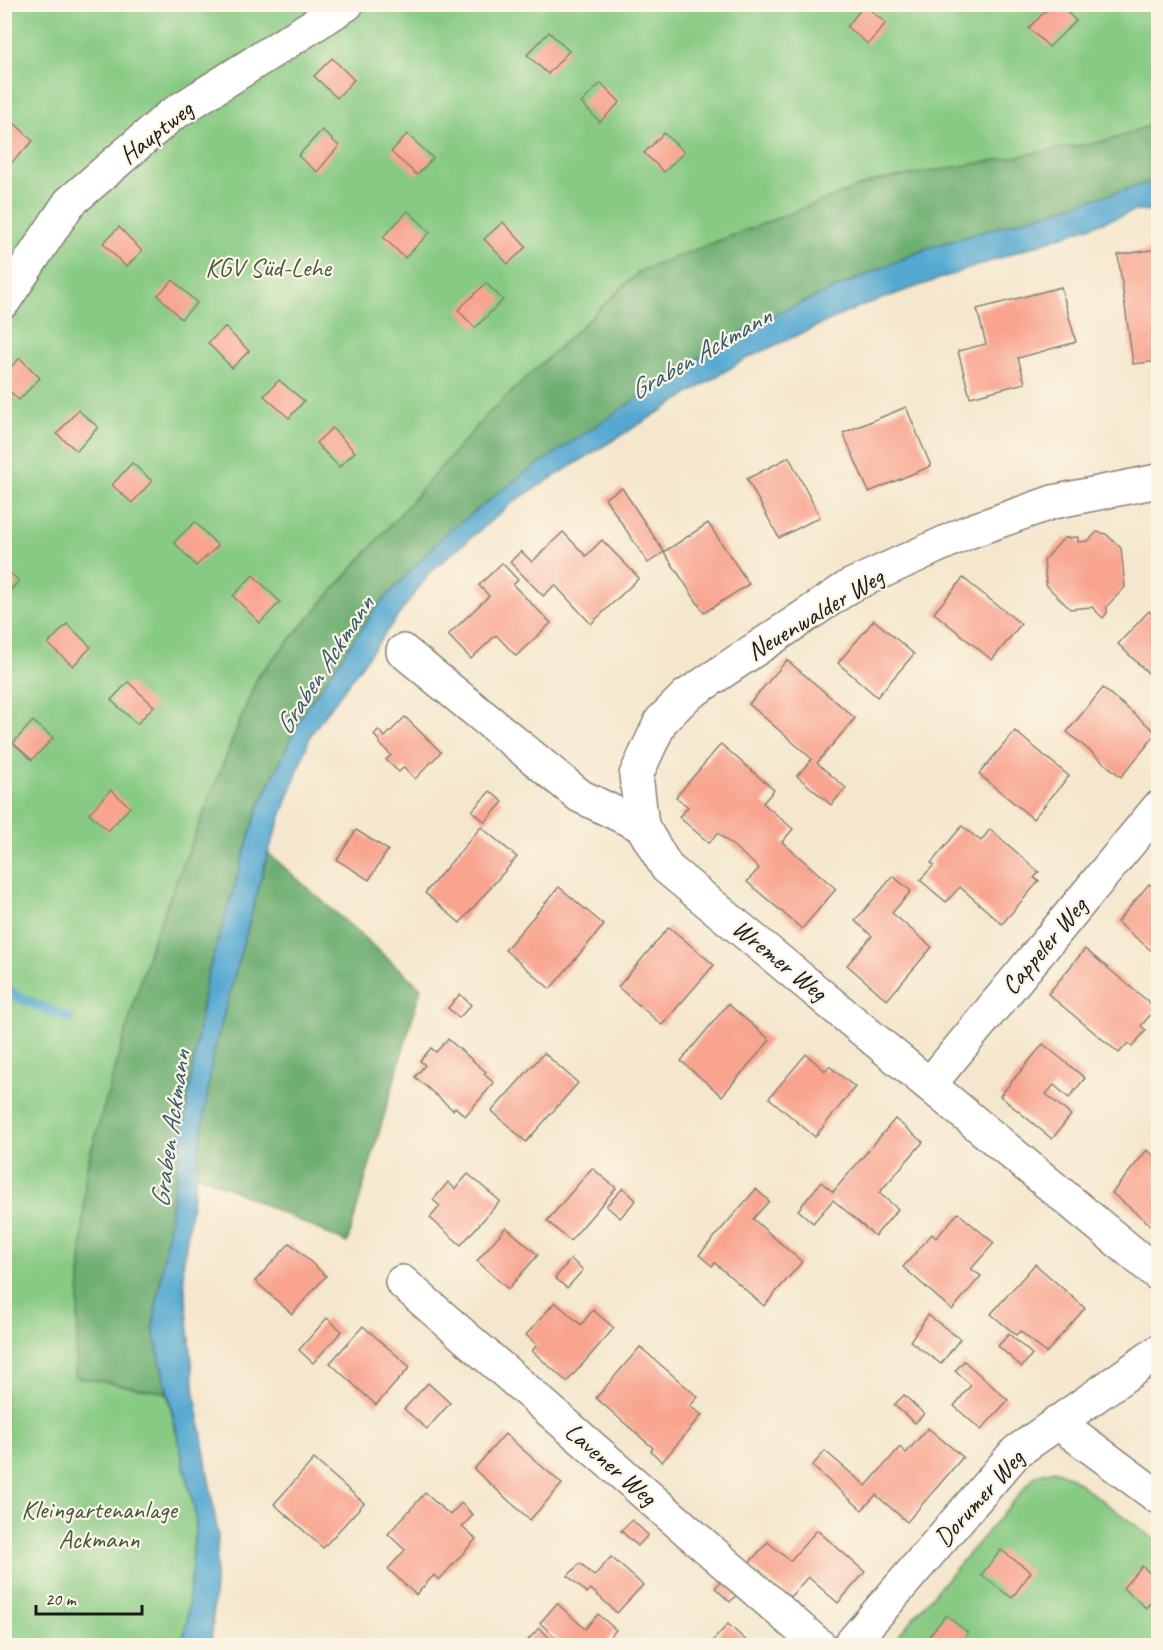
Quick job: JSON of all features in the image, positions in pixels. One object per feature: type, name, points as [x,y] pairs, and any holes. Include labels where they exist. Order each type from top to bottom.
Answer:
[{"type":"street","name":"Hauptweg","points":[[4,301],[69,202],[170,116],[348,4]]},
{"type":"street","name":"Neuenwalder Weg","points":[[642,826],[636,775],[661,722],[686,696],[850,586],[968,531],[1053,502],[1158,481]]},
{"type":"street","points":[[403,651],[580,796],[642,826]]},
{"type":"street","name":"Cappeler Weg","points":[[930,1084],[1158,808]]},
{"type":"street","name":"Wremer Weg","points":[[642,826],[667,868],[1158,1274]]},
{"type":"street","name":"Lavener Weg","points":[[402,1282],[820,1646]]},
{"type":"street","name":"Dorumer Weg","points":[[849,1646],[1016,1452],[1158,1352]]},
{"type":"street","points":[[1057,1422],[1158,1497]]},
{"type":"green space","name":"KGV Süd-Lehe","points":[[5,5],[1158,5],[1158,122],[1111,140],[640,271],[487,415],[258,676],[151,945],[86,1169],[75,1376],[167,1393],[196,1517],[187,1621],[182,1645],[5,1646]]},
{"type":"green space","points":[[1158,122],[1158,180],[928,248],[774,315],[716,346],[444,535],[303,713],[257,811],[206,981],[153,1328],[167,1393],[75,1377],[86,1169],[151,945],[258,676],[487,415],[640,271],[874,181],[1111,140]]},
{"type":"green space","points":[[268,853],[421,988],[347,1243],[196,1173],[213,1054]]},
{"type":"green space","points":[[1054,1470],[1069,1476],[1158,1542],[1158,1645],[889,1646],[1036,1475]]},
{"type":"water","points":[[1158,180],[1158,210],[1135,211],[861,306],[745,359],[516,500],[431,571],[311,734],[268,853],[213,1054],[183,1267],[195,1394],[218,1535],[211,1645],[182,1645],[187,1621],[196,1517],[153,1328],[206,981],[257,811],[303,713],[376,608],[444,535],[522,475],[716,346],[774,315],[928,248]]},
{"type":"building","points":[[1052,4],[1060,4],[1076,21],[1049,47],[1029,28]]},
{"type":"building","points":[[864,5],[886,23],[868,44],[847,27]]},
{"type":"building","points":[[549,32],[569,51],[548,74],[527,55]]},
{"type":"building","points":[[332,58],[354,80],[337,98],[314,76]]},
{"type":"building","points":[[601,83],[620,102],[600,122],[581,103]]},
{"type":"building","points":[[10,119],[33,141],[4,170],[4,125]]},
{"type":"building","points":[[322,130],[339,146],[317,172],[298,156]]},
{"type":"building","points":[[664,133],[684,152],[664,172],[644,153]]},
{"type":"building","points":[[407,134],[433,158],[417,175],[391,152]]},
{"type":"building","points":[[408,211],[430,232],[405,258],[383,237]]},
{"type":"building","points":[[503,222],[526,247],[508,264],[484,239]]},
{"type":"building","points":[[119,227],[142,251],[126,267],[103,243]]},
{"type":"building","points":[[1158,249],[1158,361],[1133,364],[1118,255]]},
{"type":"building","points":[[173,280],[197,303],[181,319],[158,295]]},
{"type":"building","points":[[486,283],[503,300],[475,328],[458,310]]},
{"type":"building","points":[[1061,287],[1076,342],[1018,358],[1025,383],[970,397],[958,351],[986,344],[977,309]]},
{"type":"building","points":[[225,327],[249,351],[232,368],[208,343]]},
{"type":"building","points":[[20,358],[40,378],[19,400],[4,386],[4,374]]},
{"type":"building","points":[[279,380],[304,401],[289,418],[264,396]]},
{"type":"building","points":[[906,407],[931,466],[869,492],[843,433]]},
{"type":"building","points":[[78,410],[98,427],[77,451],[57,434]]},
{"type":"building","points":[[332,428],[355,452],[339,467],[316,443]]},
{"type":"building","points":[[789,457],[820,517],[779,538],[747,479]]},
{"type":"building","points":[[132,463],[152,481],[132,503],[112,485]]},
{"type":"building","points":[[622,488],[664,552],[648,563],[605,498]]},
{"type":"building","points":[[195,522],[218,546],[196,566],[174,542]]},
{"type":"building","points":[[708,523],[749,584],[704,613],[664,552]]},
{"type":"building","points":[[563,532],[586,556],[602,540],[639,578],[591,624],[555,585],[543,596],[510,562],[521,551],[532,562]]},
{"type":"building","points":[[1097,532],[1106,534],[1121,548],[1125,587],[1107,606],[1107,613],[1103,618],[1092,607],[1070,609],[1046,585],[1044,560],[1064,538],[1078,537],[1078,542],[1088,541]]},
{"type":"building","points":[[502,563],[518,580],[513,585],[551,623],[516,656],[496,635],[471,659],[448,635],[489,596],[479,585]]},
{"type":"building","points":[[4,567],[19,581],[4,597]]},
{"type":"building","points":[[253,575],[280,602],[260,623],[233,596]]},
{"type":"building","points":[[963,578],[1021,624],[992,660],[934,613]]},
{"type":"building","points":[[1149,611],[1158,620],[1158,676],[1152,677],[1118,644]]},
{"type":"building","points":[[874,620],[914,654],[877,697],[838,663]]},
{"type":"building","points":[[67,624],[91,647],[73,666],[48,644]]},
{"type":"building","points":[[787,660],[855,718],[817,763],[846,788],[831,805],[797,776],[812,759],[749,704]]},
{"type":"building","points":[[128,682],[154,706],[137,724],[111,700]]},
{"type":"building","points":[[1103,688],[1157,733],[1121,777],[1067,732]]},
{"type":"building","points":[[405,717],[441,752],[415,779],[404,767],[399,772],[386,760],[391,755],[374,735],[378,730],[385,737]]},
{"type":"building","points":[[33,721],[53,738],[32,760],[13,743]]},
{"type":"building","points":[[1015,731],[1069,776],[1033,819],[979,774]]},
{"type":"building","points":[[721,744],[774,790],[763,803],[793,829],[782,842],[836,889],[802,929],[747,882],[759,868],[718,833],[709,843],[679,817],[688,807],[676,797]]},
{"type":"building","points":[[111,790],[130,807],[108,831],[89,813]]},
{"type":"building","points":[[490,791],[503,802],[485,822],[472,811]]},
{"type":"building","points":[[962,826],[981,841],[990,829],[1039,872],[1034,878],[1039,881],[1002,924],[960,887],[946,902],[920,880],[934,865],[931,863]]},
{"type":"building","points":[[481,827],[517,857],[460,923],[425,893]]},
{"type":"building","points":[[356,830],[388,850],[369,880],[337,860]]},
{"type":"building","points":[[893,876],[911,891],[892,913],[932,947],[887,1000],[847,965],[872,936],[855,921]]},
{"type":"building","points":[[1149,884],[1158,891],[1158,956],[1117,922]]},
{"type":"building","points":[[559,887],[604,925],[550,989],[505,950]]},
{"type":"building","points":[[669,927],[714,965],[662,1025],[618,987]]},
{"type":"building","points":[[1085,949],[1156,1008],[1141,1026],[1146,1030],[1132,1047],[1128,1043],[1119,1053],[1048,994]]},
{"type":"building","points":[[460,994],[471,1005],[459,1018],[448,1008]]},
{"type":"building","points":[[728,1004],[770,1040],[722,1096],[681,1061]]},
{"type":"building","points":[[448,1039],[486,1072],[484,1074],[494,1083],[465,1116],[455,1107],[453,1110],[415,1077],[425,1065],[420,1061],[431,1048],[436,1052]]},
{"type":"building","points":[[1043,1044],[1085,1078],[1069,1098],[1054,1085],[1046,1094],[1071,1115],[1052,1139],[1000,1096]]},
{"type":"building","points":[[544,1053],[578,1083],[526,1142],[492,1111]]},
{"type":"building","points":[[806,1054],[825,1071],[829,1066],[855,1087],[815,1137],[769,1098]]},
{"type":"building","points":[[895,1119],[923,1142],[879,1193],[898,1209],[875,1236],[833,1200],[813,1223],[798,1210],[821,1182],[833,1192]]},
{"type":"building","points":[[1147,1150],[1158,1159],[1158,1231],[1112,1193]]},
{"type":"building","points":[[592,1168],[616,1188],[570,1241],[547,1221]]},
{"type":"building","points":[[468,1174],[500,1201],[461,1245],[430,1218],[440,1206],[433,1200],[448,1182],[455,1189]]},
{"type":"building","points":[[623,1188],[636,1200],[620,1218],[606,1206]]},
{"type":"building","points":[[756,1189],[769,1201],[753,1219],[802,1262],[764,1306],[715,1263],[712,1266],[699,1255]]},
{"type":"building","points":[[958,1213],[994,1243],[971,1269],[981,1276],[952,1310],[903,1267],[932,1234],[936,1238]]},
{"type":"building","points":[[506,1227],[538,1255],[508,1289],[477,1261]]},
{"type":"building","points":[[290,1243],[326,1276],[292,1314],[255,1281]]},
{"type":"building","points":[[571,1259],[583,1270],[567,1288],[555,1278]]},
{"type":"building","points":[[1035,1264],[1085,1308],[1046,1353],[1020,1331],[1016,1335],[991,1314]]},
{"type":"building","points":[[555,1302],[581,1325],[593,1310],[614,1328],[567,1382],[532,1351],[537,1345],[526,1335]]},
{"type":"building","points":[[928,1315],[960,1339],[941,1364],[910,1341]]},
{"type":"building","points":[[327,1318],[342,1331],[313,1363],[299,1350]]},
{"type":"building","points":[[363,1326],[410,1367],[376,1405],[330,1363]]},
{"type":"building","points":[[1009,1334],[1032,1354],[1022,1367],[998,1346]]},
{"type":"building","points":[[640,1347],[698,1397],[690,1406],[702,1415],[662,1462],[651,1451],[653,1448],[596,1398]]},
{"type":"building","points":[[964,1361],[1008,1400],[981,1430],[954,1406],[971,1385],[955,1371]]},
{"type":"building","points":[[428,1383],[450,1403],[427,1429],[404,1409]]},
{"type":"building","points":[[904,1395],[924,1414],[915,1423],[894,1405]]},
{"type":"building","points":[[928,1428],[963,1457],[907,1522],[876,1495],[862,1510],[812,1466],[825,1451],[866,1486],[900,1447],[906,1453]]},
{"type":"building","points":[[505,1434],[562,1484],[530,1520],[474,1469]]},
{"type":"building","points":[[314,1459],[364,1503],[323,1548],[274,1504]]},
{"type":"building","points":[[425,1493],[450,1515],[461,1503],[473,1515],[462,1527],[476,1539],[439,1580],[434,1575],[416,1595],[388,1569],[405,1550],[388,1534]]},
{"type":"building","points":[[632,1520],[648,1535],[638,1546],[621,1531]]},
{"type":"building","points":[[817,1530],[865,1572],[838,1603],[808,1577],[790,1597],[749,1563],[768,1542],[790,1561]]},
{"type":"building","points":[[1001,1550],[1031,1572],[1012,1598],[981,1575]]},
{"type":"building","points":[[611,1557],[643,1585],[617,1613],[591,1589],[587,1593],[568,1576],[580,1563],[594,1576]]},
{"type":"building","points":[[1142,1566],[1158,1580],[1158,1594],[1146,1608],[1123,1588]]},
{"type":"building","points":[[724,1578],[739,1592],[730,1602],[715,1588]]},
{"type":"building","points":[[557,1603],[585,1629],[598,1614],[616,1630],[602,1646],[565,1646],[540,1623]]},
{"type":"building","points":[[946,1615],[968,1633],[958,1646],[931,1646],[925,1641]]},
{"type":"building","points":[[728,1624],[752,1646],[708,1646]]},
{"type":"building","points":[[539,1628],[559,1646],[534,1646],[528,1640]]},
{"type":"waterway","points":[[4,987],[18,997],[69,1018]]},
{"type":"water label","name":"Graben Ackmann","points":[[700,353]]},
{"type":"water label","name":"Graben Ackmann","points":[[324,665]]},
{"type":"water label","name":"Graben Ackmann","points":[[170,1129]]},
{"type":"park label","name":"Kleingartenanlage Ackmann","points":[[99,1524]]}]
